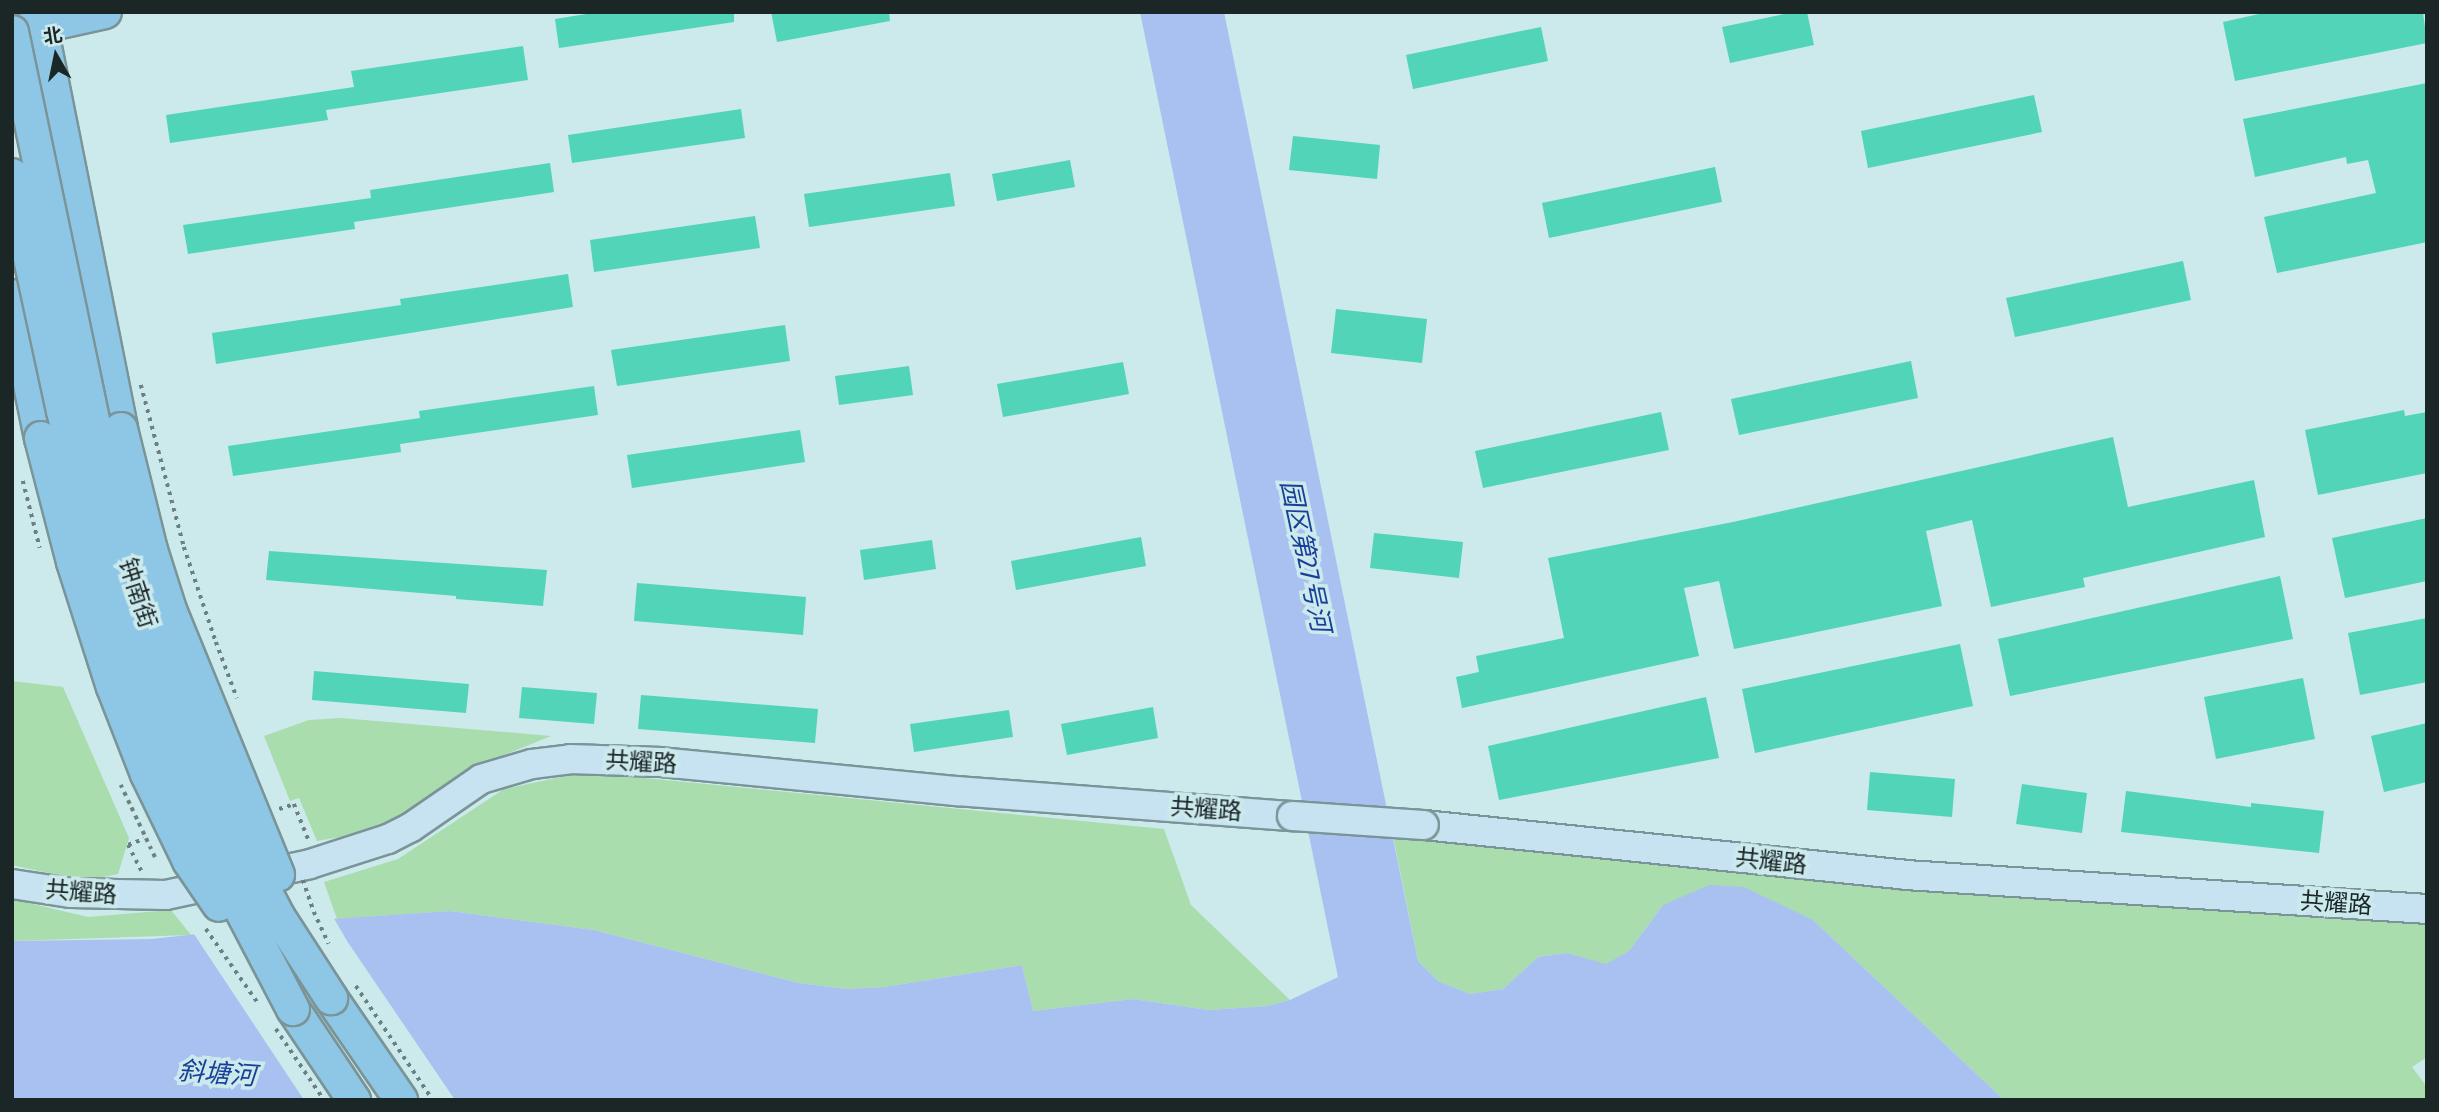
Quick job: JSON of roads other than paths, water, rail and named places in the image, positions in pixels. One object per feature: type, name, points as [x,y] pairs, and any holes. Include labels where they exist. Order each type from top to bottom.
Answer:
[{"type":"main road","points":[[105,12],[26,26],[121,429],[151,550],[170,611],[341,988]]},
{"type":"main road","name":"钟南街","points":[[26,26],[106,482],[131,577],[191,740],[278,916],[341,988],[401,1100]]},
{"type":"main road","name":"钟南街","points":[[12,175],[66,425],[117,621],[142,694],[204,839],[293,1009],[354,1100]]},
{"type":"main road","points":[[12,296],[41,438],[93,626],[148,774],[189,861],[293,1009]]},
{"type":"street","name":"共耀路","points":[[12,884],[71,894],[154,895],[310,870],[388,839],[490,776],[532,764],[570,759],[660,762],[957,791],[1424,825],[1906,874],[2427,908]]},
{"type":"water","points":[[1140,12],[1224,12],[1418,961],[1438,981],[1470,994],[1503,989],[1538,957],[1567,953],[1606,964],[1629,951],[1663,905],[1709,885],[1744,887],[1813,920],[2004,1100],[12,1100],[12,941],[152,939],[332,919],[450,911],[594,930],[799,983],[846,989],[884,987],[1022,965],[1033,1011],[1133,999],[1209,1010],[1267,1006],[1290,1000],[1338,977]]},
{"type":"water label","name":"园区第27号河","points":[[1305,556]]},
{"type":"water label","name":"斜塘河","points":[[217,1074]]}]
